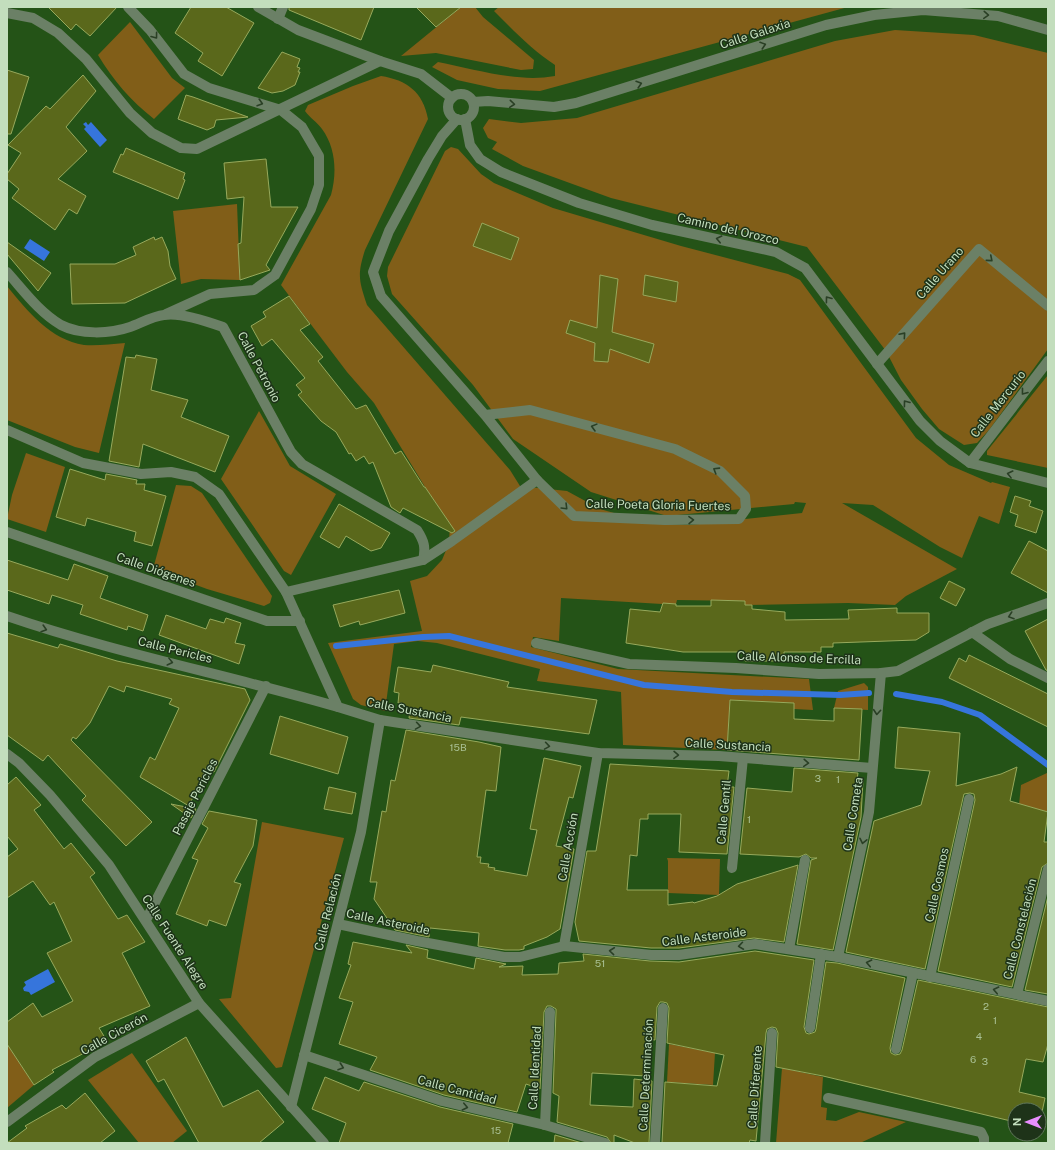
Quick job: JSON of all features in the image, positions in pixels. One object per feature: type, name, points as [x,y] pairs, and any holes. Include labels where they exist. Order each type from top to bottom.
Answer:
[{"type":"street","points":[[128,7],[150,30],[184,74],[209,88],[280,110],[302,127],[318,156],[319,185],[311,209],[274,275],[254,290],[210,294],[165,314]]},
{"type":"street","points":[[258,7],[298,30],[380,61],[421,74],[452,98]]},
{"type":"street","points":[[278,19],[283,7]]},
{"type":"street","name":"Calle Galaxia","points":[[473,102],[488,101],[554,107],[576,103],[826,25],[874,15],[923,10],[998,16],[1048,30]]},
{"type":"street","points":[[7,13],[34,18],[58,32],[86,59],[130,113],[152,133],[181,148],[198,149],[380,61]]},
{"type":"street","points":[[464,94],[471,98],[473,102],[474,106],[472,114],[461,119],[450,114],[448,105],[455,95],[464,94]]},
{"type":"street","name":"Camino del Orozco","points":[[461,119],[470,145],[480,159],[501,172],[579,203],[652,225],[776,252],[805,268],[920,421],[940,442],[970,463],[1048,483]]},
{"type":"street","name":"Calle Poeta Gloria Fuertes","points":[[461,119],[442,136],[389,231],[373,272],[381,296],[485,415],[537,480],[574,516],[666,520],[739,519],[746,509],[745,496],[720,471],[675,449],[530,410],[485,415]]},
{"type":"street","name":"Calle Urano","points":[[877,364],[979,249],[1048,306]]},
{"type":"street","name":"Calle Petronio","points":[[7,272],[38,308],[62,325],[81,331],[102,332],[127,328],[165,314],[203,320],[223,327],[291,452],[302,464],[417,530],[426,549],[423,560]]},
{"type":"street","name":"Calle Mercurio","points":[[970,463],[1048,361]]},
{"type":"street","points":[[7,430],[83,463],[141,474],[171,472],[195,477],[219,494],[286,592],[338,707]]},
{"type":"street","points":[[286,592],[423,560],[452,542],[537,480]]},
{"type":"street","name":"Calle Diógenes","points":[[7,532],[268,621],[300,621]]},
{"type":"street","name":"Calle Alonso de Ercilla","points":[[536,643],[629,664],[736,668],[819,674],[881,673],[898,671],[988,624],[1048,603]]},
{"type":"street","name":"Calle Pericles","points":[[7,616],[47,630],[266,686],[338,707]]},
{"type":"street","points":[[972,632],[1010,659],[1048,678]]},
{"type":"street","name":"Calle Cometa","points":[[838,957],[868,812],[881,673]]},
{"type":"street","name":"Pasaje Pericles","points":[[146,920],[266,686]]},
{"type":"street","name":"Calle Sustancia","points":[[338,707],[380,720],[598,753],[743,758],[872,768]]},
{"type":"street","name":"Calle Relación","points":[[291,1107],[361,832],[380,720]]},
{"type":"street","name":"Calle Acción","points":[[564,946],[598,753]]},
{"type":"street","name":"Calle Fuente Alegre","points":[[7,754],[19,763],[50,795],[109,865],[199,1003],[324,1143]]},
{"type":"street","name":"Calle Gentil","points":[[732,868],[743,758]]},
{"type":"street","name":"Calle Cosmos","points":[[930,977],[969,799]]},
{"type":"street","points":[[789,949],[805,860]]},
{"type":"street","name":"Calle Constelación","points":[[1017,994],[1048,869]]},
{"type":"street","name":"Calle Asteroide","points":[[338,924],[417,941],[504,957],[520,957],[564,946],[651,956],[679,955],[755,944],[838,957],[1048,1001]]},
{"type":"street","points":[[810,1028],[821,954]]},
{"type":"street","points":[[896,1049],[912,973]]},
{"type":"street","name":"Calle Cicerón","points":[[7,1122],[95,1057],[199,1003]]},
{"type":"street","name":"Calle Determinación","points":[[655,1143],[663,1008]]},
{"type":"street","name":"Calle Identidad","points":[[545,1125],[550,1012]]},
{"type":"street","name":"Calle Diferente","points":[[764,1143],[772,1033]]},
{"type":"street","name":"Calle Cantidad","points":[[304,1055],[442,1101],[545,1125],[605,1143]]},
{"type":"street","points":[[828,1098],[982,1132],[984,1143]]},
{"type":"shaded area","points":[[461,7],[475,7],[483,17],[534,60],[533,69],[521,70],[436,53],[401,56]]},
{"type":"shaded area","points":[[499,7],[848,7],[540,91],[498,89],[457,80],[432,67],[438,62],[496,74],[526,78],[555,76],[555,65],[531,46],[494,11]]},
{"type":"shaded area","points":[[130,22],[172,78],[185,88],[154,119],[123,90],[98,55]]},
{"type":"shaded area","points":[[895,30],[974,35],[1048,53],[1048,349],[989,430],[977,443],[964,445],[939,429],[901,380],[886,351],[807,247],[611,198],[523,166],[492,149],[497,142],[488,138],[483,128],[489,119],[521,123],[577,118],[835,41]]},
{"type":"shaded area","points":[[381,76],[399,81],[412,89],[422,101],[428,119],[365,250],[360,278],[367,305],[510,470],[520,486],[567,491],[600,509],[649,523],[690,525],[802,513],[806,503],[795,502],[794,504],[667,516],[591,492],[513,439],[473,385],[392,294],[387,276],[388,267],[445,151],[451,147],[458,149],[481,174],[494,183],[553,208],[681,246],[788,274],[800,280],[916,438],[949,465],[991,483],[1010,487],[999,524],[979,516],[962,558],[940,547],[873,505],[842,503],[957,569],[906,596],[895,605],[848,603],[745,605],[745,601],[677,600],[676,604],[662,604],[561,598],[559,641],[533,637],[531,647],[618,669],[809,679],[813,710],[794,709],[793,703],[730,700],[727,750],[623,745],[621,692],[537,681],[540,669],[437,643],[418,641],[394,644],[385,711],[361,705],[353,699],[328,643],[422,631],[410,581],[427,576],[442,560],[449,543],[450,524],[425,487],[374,403],[347,372],[281,285],[331,195],[333,187],[333,152],[327,136],[305,111],[308,105]]},
{"type":"shaded area","points":[[237,204],[240,280],[201,279],[181,284],[173,211]]},
{"type":"shaded area","points":[[7,286],[31,314],[50,331],[61,337],[84,345],[125,343],[99,453],[75,447],[7,420]]},
{"type":"shaded area","points":[[1048,375],[1048,468],[987,455],[987,451]]},
{"type":"shaded area","points":[[259,411],[290,466],[336,494],[291,575],[284,571],[221,479]]},
{"type":"shaded area","points":[[26,453],[65,467],[46,532],[7,519],[12,495]]},
{"type":"shaded area","points":[[176,485],[191,486],[202,493],[272,596],[270,603],[264,606],[207,589],[153,569]]},
{"type":"shaded area","points":[[864,683],[868,687],[868,710],[834,708],[838,691]]},
{"type":"shaded area","points":[[1047,773],[1048,812],[1019,805],[1021,785]]},
{"type":"shaded area","points":[[262,822],[344,838],[282,1067],[276,1068],[219,999],[231,998]]},
{"type":"shaded area","points":[[667,858],[720,859],[719,895],[668,893]]},
{"type":"shaded area","points":[[7,1044],[34,1085],[7,1108]]},
{"type":"shaded area","points":[[669,1044],[715,1053],[713,1085],[667,1082]]},
{"type":"shaded area","points":[[132,1053],[187,1131],[172,1143],[139,1143],[88,1080]]},
{"type":"shaded area","points":[[782,1068],[823,1077],[821,1107],[827,1108],[826,1120],[836,1121],[859,1112],[906,1122],[860,1143],[776,1143]]},
{"type":"water","points":[[86,122],[88,125],[91,122],[107,140],[100,147],[84,129],[86,127],[83,124]]},
{"type":"water","points":[[30,239],[50,252],[44,261],[24,248]]},
{"type":"water","points":[[48,969],[55,982],[31,995],[29,992],[24,991],[23,988],[26,985],[24,982]]},
{"type":"building","points":[[48,7],[117,7],[90,36],[76,24],[71,30]]},
{"type":"building","points":[[191,7],[226,7],[254,23],[222,76],[198,61],[203,53],[175,33]]},
{"type":"building","points":[[289,7],[374,7],[361,40],[289,10]]},
{"type":"building","points":[[416,7],[461,7],[436,27]]},
{"type":"building","points":[[282,52],[300,59],[297,67],[300,68],[298,72],[300,72],[295,85],[283,91],[272,93],[258,88]]},
{"type":"building","points":[[7,70],[29,77],[11,134],[7,134]]},
{"type":"building","points":[[83,75],[96,91],[66,127],[87,151],[58,179],[86,196],[77,214],[69,209],[55,230],[12,198],[19,189],[7,179],[7,174],[21,153],[8,145],[46,106],[50,109]]},
{"type":"building","points":[[186,95],[248,117],[216,120],[214,127],[207,130],[178,119]]},
{"type":"building","points":[[126,148],[185,173],[183,179],[185,180],[178,199],[113,172],[121,154],[123,155]]},
{"type":"building","points":[[266,159],[271,207],[298,207],[266,265],[270,270],[240,280],[238,244],[241,243],[244,197],[227,199],[224,163]]},
{"type":"building","points":[[482,223],[519,238],[511,260],[473,246]]},
{"type":"building","points":[[154,237],[155,240],[162,237],[168,251],[170,266],[176,279],[125,303],[72,304],[70,264],[115,264],[136,255],[133,247]]},
{"type":"building","points":[[7,242],[51,273],[38,291],[7,254]]},
{"type":"building","points":[[600,275],[618,279],[612,332],[654,344],[649,363],[610,349],[608,362],[594,361],[595,343],[566,333],[570,320],[597,328]]},
{"type":"building","points":[[645,275],[678,282],[676,302],[643,295]]},
{"type":"building","points":[[289,296],[310,324],[300,330],[323,357],[318,361],[356,409],[366,405],[395,454],[401,451],[455,531],[452,533],[403,508],[400,513],[391,507],[373,462],[369,464],[364,456],[356,461],[351,453],[349,454],[336,432],[321,421],[298,395],[302,392],[296,385],[305,378],[272,339],[262,346],[251,326],[266,317],[263,312]]},
{"type":"building","points":[[136,355],[157,359],[151,390],[188,400],[181,417],[229,436],[215,472],[143,444],[139,467],[109,461],[126,357],[135,358]]},
{"type":"building","points":[[70,469],[105,480],[106,474],[137,480],[136,484],[145,484],[144,490],[166,496],[152,546],[134,541],[136,532],[87,518],[85,526],[56,517]]},
{"type":"building","points":[[1015,496],[1031,501],[1029,506],[1043,511],[1036,533],[1015,526],[1018,515],[1010,512]]},
{"type":"building","points":[[339,504],[390,533],[381,548],[371,551],[346,536],[339,548],[320,537]]},
{"type":"building","points":[[1029,541],[1048,551],[1048,593],[1011,573]]},
{"type":"building","points":[[7,560],[68,580],[74,564],[108,576],[100,598],[148,615],[143,631],[128,626],[127,630],[80,614],[83,605],[52,595],[49,604],[7,590]]},
{"type":"building","points":[[949,581],[965,589],[956,606],[940,598]]},
{"type":"building","points":[[399,590],[405,613],[360,625],[359,621],[340,627],[333,605]]},
{"type":"building","points":[[711,600],[745,601],[745,605],[752,605],[752,609],[785,612],[785,620],[849,619],[848,610],[897,608],[897,613],[929,613],[929,632],[916,640],[833,643],[833,647],[821,647],[821,652],[784,652],[784,661],[745,661],[745,652],[683,652],[626,643],[630,609],[660,612],[663,603],[676,604],[676,606],[711,606]]},
{"type":"building","points":[[166,615],[206,629],[210,619],[224,623],[226,618],[241,623],[235,643],[245,645],[239,664],[159,635]]},
{"type":"building","points":[[1048,619],[1048,671],[1046,670],[1025,631]]},
{"type":"building","points":[[7,633],[58,648],[60,644],[117,661],[245,689],[250,700],[214,772],[206,768],[189,806],[140,777],[150,757],[155,760],[179,708],[169,704],[172,699],[126,686],[124,692],[109,686],[90,723],[76,739],[73,737],[71,740],[152,822],[126,846],[82,800],[86,796],[48,755],[43,761],[7,735]]},
{"type":"building","points":[[969,655],[1048,694],[1048,727],[949,678],[959,658],[966,662]]},
{"type":"building","points":[[433,665],[509,682],[507,687],[597,700],[589,734],[461,717],[459,725],[409,718],[410,710],[401,709],[402,703],[398,703],[399,693],[394,692],[398,667],[431,672]]},
{"type":"building","points":[[730,700],[794,703],[794,719],[834,721],[834,708],[862,709],[859,760],[727,750]]},
{"type":"building","points":[[280,716],[348,737],[338,774],[270,754]]},
{"type":"building","points":[[898,727],[960,733],[956,786],[1001,774],[1017,767],[1010,801],[1048,812],[1044,842],[1048,842],[1048,863],[1042,867],[1012,987],[938,971],[975,800],[974,794],[970,793],[964,794],[925,969],[846,952],[874,821],[921,805],[930,771],[895,768]]},
{"type":"building","points":[[406,730],[501,747],[496,791],[486,790],[477,857],[481,857],[480,863],[489,864],[488,867],[495,868],[494,870],[527,876],[537,830],[530,829],[544,758],[581,766],[573,798],[569,797],[556,846],[574,849],[560,929],[547,937],[524,946],[524,949],[519,950],[505,950],[478,946],[479,933],[430,928],[429,937],[395,930],[374,899],[377,882],[370,882],[382,811],[386,812],[391,780],[395,781]]},
{"type":"building","points":[[610,764],[729,771],[727,787],[734,787],[727,854],[679,852],[681,814],[648,814],[648,819],[640,819],[637,856],[630,855],[627,890],[668,890],[668,905],[694,903],[717,896],[737,884],[798,865],[784,942],[754,938],[679,948],[651,948],[579,941],[575,922],[587,851],[596,851]]},
{"type":"building","points":[[794,768],[858,773],[857,780],[863,780],[861,817],[833,950],[797,944],[811,860],[817,858],[811,858],[806,854],[799,857],[740,854],[747,788],[792,792]]},
{"type":"building","points":[[16,777],[41,805],[34,810],[64,849],[71,843],[95,873],[90,877],[118,919],[127,915],[145,942],[122,953],[150,1006],[99,1028],[107,1041],[52,1070],[54,1072],[34,1085],[7,1044],[7,1022],[33,1003],[42,1017],[73,1001],[47,953],[72,941],[54,902],[50,905],[33,881],[7,898],[7,857],[18,849],[7,836],[7,785]]},
{"type":"building","points":[[329,787],[356,793],[352,814],[324,809]]},
{"type":"building","points":[[171,804],[196,809],[191,818]]},
{"type":"building","points":[[209,811],[257,820],[253,846],[234,882],[241,884],[226,926],[209,920],[207,926],[176,914],[198,860],[192,858],[208,828],[202,824]]},
{"type":"building","points":[[1048,896],[1048,994],[1025,990]]},
{"type":"building","points":[[353,942],[412,953],[406,945],[428,950],[427,958],[474,969],[476,958],[506,964],[499,967],[523,966],[522,975],[558,974],[559,963],[584,961],[583,954],[650,961],[679,962],[755,951],[814,960],[804,1027],[806,1033],[809,1034],[815,1032],[816,1029],[826,962],[837,963],[905,978],[890,1048],[891,1053],[895,1055],[900,1054],[902,1050],[918,980],[1048,1007],[1048,1044],[1043,1062],[1026,1059],[1019,1092],[1045,1098],[1044,1102],[1007,1102],[1007,1120],[823,1076],[776,1067],[778,1033],[776,1028],[772,1027],[767,1029],[766,1033],[756,1141],[750,1140],[749,1143],[662,1143],[665,1082],[717,1086],[724,1055],[667,1043],[669,1008],[667,1003],[660,1002],[657,1007],[655,1040],[648,1039],[646,1076],[592,1073],[590,1105],[633,1107],[634,1079],[652,1081],[649,1143],[635,1143],[614,1135],[614,1143],[611,1143],[607,1137],[557,1122],[559,1096],[553,1093],[556,1009],[551,1006],[547,1006],[544,1012],[540,1089],[526,1084],[517,1112],[444,1095],[370,1070],[377,1057],[339,1044],[353,1002],[339,998],[351,965],[348,964]]},
{"type":"building","points":[[186,1037],[223,1107],[258,1090],[284,1122],[259,1143],[199,1143],[164,1079],[158,1082],[146,1061]]},
{"type":"building","points":[[325,1077],[359,1091],[364,1082],[440,1107],[513,1124],[508,1143],[339,1143],[346,1123],[312,1109]]},
{"type":"building","points":[[85,1093],[115,1131],[100,1143],[7,1143],[27,1128],[25,1126],[62,1105],[66,1109]]},
{"type":"building","points":[[555,1135],[582,1143],[554,1143]]},
{"type":"waterway","points":[[336,646],[423,637],[449,636],[644,685],[732,692],[840,695],[869,693]]},
{"type":"waterway","points":[[896,694],[942,702],[980,715],[1048,765]]}]
